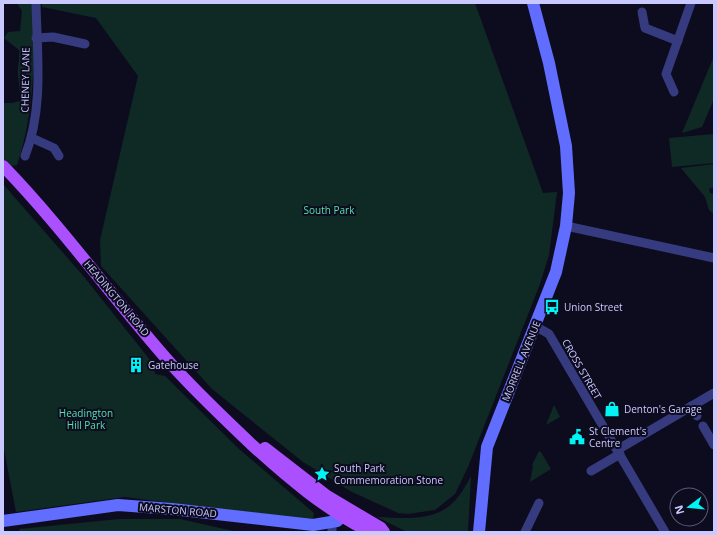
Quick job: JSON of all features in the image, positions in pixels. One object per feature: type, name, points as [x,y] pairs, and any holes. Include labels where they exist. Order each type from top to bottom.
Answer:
[{"type":"main road","name":"HEADINGTON ROAD","points":[[3,166],[53,222],[171,364],[202,397],[280,470],[346,513]]},
{"type":"main road","points":[[346,513],[370,532]]},
{"type":"main road","points":[[346,513],[382,528],[384,532]]},
{"type":"street","name":"CHENEY LANE","points":[[25,156],[32,138],[37,102],[36,3]]},
{"type":"street","name":"MORRELL AVENUE","points":[[479,532],[487,447],[556,272],[566,226],[569,193],[566,146],[549,63],[533,3]]},
{"type":"street","points":[[674,92],[666,74],[691,3]]},
{"type":"street","points":[[642,12],[645,28],[678,40]]},
{"type":"street","points":[[36,38],[53,37],[85,44]]},
{"type":"street","points":[[32,138],[54,148],[59,156]]},
{"type":"street","points":[[566,226],[714,258]]},
{"type":"street","name":"CROSS STREET","points":[[535,326],[549,334],[665,532]]},
{"type":"street","points":[[591,471],[618,452],[714,393]]},
{"type":"street","points":[[691,406],[697,416]]},
{"type":"street","points":[[703,426],[714,445]]},
{"type":"street","points":[[525,532],[540,503]]},
{"type":"street","name":"MARSTON ROAD","points":[[3,521],[118,505],[172,509],[332,528],[346,513]]},
{"type":"green space","points":[[17,3],[35,3],[34,64],[30,105],[23,145],[17,165],[11,166],[3,158],[3,103],[20,101],[18,72],[19,50],[4,38],[8,32],[20,31],[22,11]]},
{"type":"green space","name":"South Park","points":[[42,3],[475,3],[543,193],[557,192],[549,255],[540,284],[468,467],[455,494],[435,510],[408,514],[398,513],[352,492],[303,462],[212,389],[101,266],[100,240],[138,76],[96,18],[42,7]]},
{"type":"green space","points":[[714,56],[714,99],[702,127],[682,133]]},
{"type":"green space","points":[[714,134],[714,163],[672,167],[669,138]]},
{"type":"green space","points":[[714,164],[714,187],[709,189],[710,193],[714,194],[714,214],[709,210],[705,197],[681,168]]},
{"type":"green space","name":"Headington Hill Park","points":[[3,184],[85,278],[154,365],[155,374],[165,376],[239,449],[314,513],[313,519],[293,519],[125,497],[16,512],[3,444]]},
{"type":"green space","points":[[554,405],[560,417],[546,425]]},
{"type":"green space","points":[[539,451],[551,469],[530,482],[532,465]]},
{"type":"green space","points":[[471,476],[468,532],[407,532],[377,517],[421,517],[441,511],[458,497]]},
{"type":"green space","points":[[119,519],[180,519],[238,532],[20,532],[19,529]]},
{"type":"place","name":"Union Street","points":[[552,307]]},
{"type":"place","name":"Gatehouse","points":[[136,365]]},
{"type":"place","name":"Denton's Garage","points":[[612,409]]},
{"type":"place","name":"St Clement's Centre","points":[[577,437]]},
{"type":"place","name":"South Park Commemoration Stone","points":[[322,474]]}]
